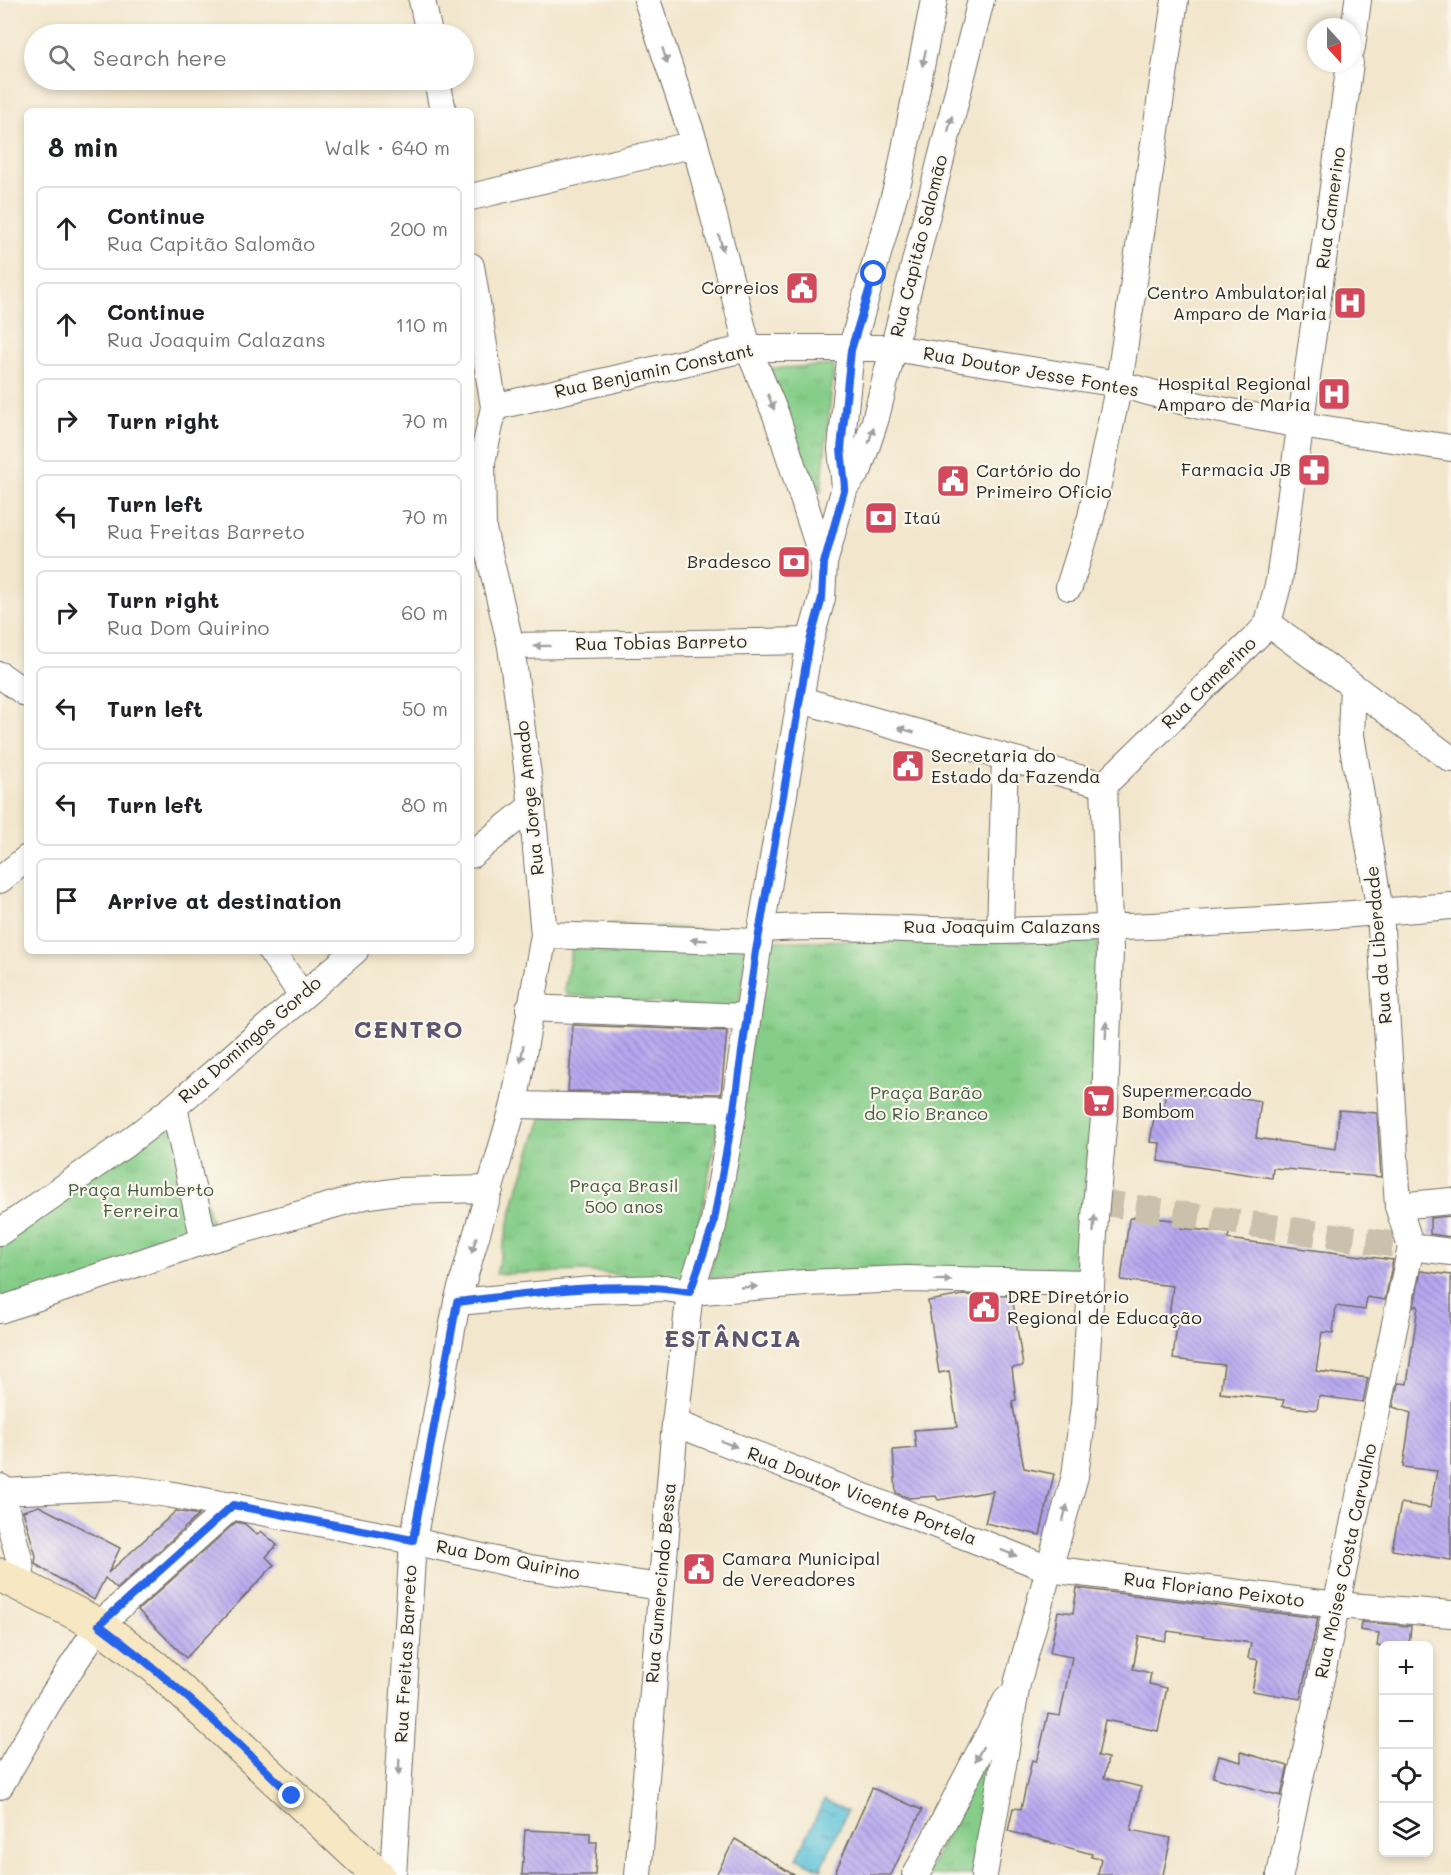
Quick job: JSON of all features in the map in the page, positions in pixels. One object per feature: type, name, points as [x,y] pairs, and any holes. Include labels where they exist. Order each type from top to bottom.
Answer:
[{"type":"street","points":[[422,0],[427,24]]},
{"type":"street","points":[[647,0],[695,144],[748,348],[776,415],[824,563]]},
{"type":"street","name":"Rua Capitão Salomão","points":[[760,935],[810,641],[822,598],[824,563],[845,487],[841,449],[851,350],[900,176],[934,0]]},
{"type":"street","name":"Rua Capitão Salomão","points":[[845,487],[859,469],[866,452],[981,0]]},
{"type":"street","points":[[1069,587],[1091,517],[1119,384],[1175,0]]},
{"type":"street","points":[[1356,18],[1358,0]]},
{"type":"street","name":"Rua Camerino","points":[[1104,785],[1199,692],[1226,669],[1268,623],[1279,581],[1349,72]]},
{"type":"street","points":[[439,90],[442,108]]},
{"type":"street","points":[[474,196],[695,144]]},
{"type":"street","points":[[474,284],[494,407]]},
{"type":"street","name":"Rua Benjamin Constant","points":[[494,407],[748,348],[851,350],[893,348]]},
{"type":"street","name":"Rua Doutor Jesse Fontes","points":[[893,348],[1119,384],[1200,406],[1300,425],[1451,448]]},
{"type":"street","name":"Rua Jorge Amado","points":[[489,1189],[514,1105],[529,1008],[544,934],[532,806],[512,646],[477,534],[476,467],[494,407]]},
{"type":"street","points":[[1268,623],[1451,759]]},
{"type":"street","name":"Rua Tobias Barreto","points":[[512,646],[810,641]]},
{"type":"street","points":[[0,675],[24,692]]},
{"type":"street","name":"Rua da Liberdade","points":[[1353,686],[1351,735],[1380,912],[1398,1206],[1411,1247]]},
{"type":"street","points":[[801,700],[1104,785],[1109,928],[1451,906]]},
{"type":"street","points":[[1000,931],[1005,758]]},
{"type":"street","points":[[474,853],[532,806]]},
{"type":"street","points":[[0,881],[24,861]]},
{"type":"street","points":[[0,881],[24,869]]},
{"type":"street","name":"Rua Joaquim Calazans","points":[[544,934],[760,935],[906,927],[1000,931],[1109,928],[1105,1107],[1084,1405],[1076,1466],[1017,1684]]},
{"type":"street","points":[[690,1292],[713,1226],[734,1109],[760,935]]},
{"type":"street","points":[[273,954],[302,995]]},
{"type":"street","name":"Rua Domingos Gordo","points":[[174,1107],[350,954]]},
{"type":"street","points":[[529,1008],[746,1017]]},
{"type":"street","points":[[514,1105],[734,1109]]},
{"type":"street","points":[[0,1232],[128,1143],[174,1107],[204,1241]]},
{"type":"street","points":[[0,1310],[204,1241],[365,1196],[429,1189],[489,1189]]},
{"type":"street","name":"Rua Freitas Barreto","points":[[393,1875],[413,1540],[457,1302],[489,1189]]},
{"type":"street","points":[[1398,1206],[1451,1201]]},
{"type":"street","points":[[1411,1247],[1451,1252]]},
{"type":"street","name":"Rua Moises Costa Carvalho","points":[[1281,1875],[1411,1247]]},
{"type":"street","points":[[457,1302],[592,1290],[665,1288],[690,1292],[806,1283],[905,1279],[1091,1282]]},
{"type":"street","name":"Rua Gumercindo Bessa","points":[[638,1875],[675,1423],[690,1292]]},
{"type":"street","name":"Rua Doutor Vicente Portela","points":[[675,1423],[1049,1569]]},
{"type":"street","name":"Rua Dom Quirino","points":[[1,1491],[117,1487],[233,1505],[413,1540],[530,1568],[661,1587]]},
{"type":"street","points":[[1,1491],[20,1562],[11,1580],[99,1625],[155,1667],[221,1726],[378,1875]]},
{"type":"street","points":[[0,1786],[48,1703],[99,1625],[233,1505]]},
{"type":"street","name":"Rua Floriano Peixoto","points":[[1049,1569],[1337,1605],[1451,1614]]},
{"type":"street","points":[[916,1875],[1017,1684]]},
{"type":"street","points":[[984,1875],[1017,1684]]},
{"type":"green space","points":[[834,365],[821,492],[765,401],[762,369]]},
{"type":"green space","points":[[615,924],[749,933],[738,1010],[567,995],[564,989],[576,927]]},
{"type":"green space","name":"Praça Barão do Rio Branco","points":[[767,941],[1098,941],[1095,1046],[1080,1271],[710,1278]]},
{"type":"green space","name":"Praça Humberto Ferreira","points":[[174,1104],[218,1241],[0,1306],[0,1223]]},
{"type":"green space","name":"Praça Brasil 500 anos","points":[[542,1116],[719,1119],[689,1282],[583,1271],[496,1274],[516,1195]]},
{"type":"green space","points":[[1009,1699],[982,1875],[927,1875]]},
{"type":"water","points":[[824,1800],[847,1811],[821,1869],[797,1858]]},
{"type":"building","points":[[573,1025],[727,1031],[721,1094],[568,1091]]},
{"type":"building","points":[[1166,1091],[1224,1100],[1225,1095],[1261,1101],[1256,1138],[1336,1149],[1339,1110],[1377,1113],[1381,1177],[1273,1168],[1272,1178],[1158,1161],[1160,1143],[1150,1142],[1155,1111],[1163,1112]]},
{"type":"building","points":[[1137,1216],[1182,1221],[1181,1228],[1229,1233],[1228,1239],[1393,1260],[1385,1300],[1367,1297],[1365,1310],[1336,1306],[1333,1333],[1322,1332],[1316,1371],[1368,1378],[1363,1402],[1319,1396],[1317,1410],[1282,1406],[1284,1400],[1220,1393],[1224,1365],[1173,1359],[1177,1324],[1168,1323],[1173,1286],[1121,1280],[1129,1219]]},
{"type":"building","points":[[1451,1216],[1451,1237],[1430,1234],[1430,1218]]},
{"type":"building","points":[[1421,1271],[1451,1275],[1451,1560],[1392,1550],[1401,1503],[1430,1508],[1437,1471],[1403,1467],[1411,1413],[1393,1407],[1398,1383],[1407,1384],[1418,1306],[1414,1306]]},
{"type":"building","points":[[963,1295],[1012,1296],[1023,1366],[1012,1368],[1016,1400],[1012,1401],[1024,1468],[1054,1474],[1040,1535],[985,1523],[993,1491],[938,1500],[936,1496],[909,1498],[896,1493],[893,1450],[916,1448],[914,1430],[957,1427],[949,1371],[939,1373],[928,1301]]},
{"type":"building","points":[[39,1506],[120,1548],[108,1573],[176,1511],[199,1515],[117,1589],[105,1578],[94,1600],[35,1564],[36,1556],[23,1511]]},
{"type":"building","points":[[236,1522],[245,1524],[257,1535],[261,1531],[277,1545],[266,1557],[274,1565],[186,1658],[138,1610]]},
{"type":"building","points":[[1077,1588],[1318,1618],[1300,1699],[1252,1691],[1258,1660],[1248,1658],[1251,1643],[1168,1631],[1165,1641],[1139,1636],[1133,1669],[1151,1673],[1149,1684],[1167,1688],[1158,1731],[1105,1720],[1098,1756],[1108,1758],[1104,1778],[1141,1787],[1131,1830],[1171,1838],[1163,1875],[1098,1875],[1101,1859],[1091,1857],[1092,1854],[1008,1831],[1013,1808],[1021,1809],[1032,1760],[1036,1761],[1039,1753],[1048,1714],[1060,1716],[1072,1657],[1050,1653],[1058,1611],[1073,1613]]},
{"type":"building","points":[[1361,1622],[1411,1626],[1410,1641],[1379,1641],[1379,1646],[1377,1646],[1379,1633],[1360,1630]]},
{"type":"building","points":[[1241,1752],[1288,1766],[1281,1796],[1213,1777],[1219,1756],[1241,1762]]},
{"type":"building","points":[[872,1788],[922,1810],[891,1875],[834,1875]]},
{"type":"building","points":[[525,1830],[590,1833],[590,1842],[597,1842],[595,1875],[522,1875]]},
{"type":"building","points":[[735,1839],[794,1875],[716,1875]]},
{"type":"tunnel","points":[[1097,1202],[1411,1247]]},
{"type":"place","name":"Correios","points":[[802,288]]},
{"type":"place","name":"Centro Ambulatorial Amparo de Maria","points":[[1350,303]]},
{"type":"place","name":"Hospital Regional Amparo de Maria","points":[[1334,394]]},
{"type":"place","name":"Farmacia JB","points":[[1314,470]]},
{"type":"place","name":"Cartório do Primeiro Ofício","points":[[953,481]]},
{"type":"place","name":"Itaú","points":[[881,518]]},
{"type":"place","name":"Bradesco","points":[[794,562]]},
{"type":"place","name":"Secretaria do Estado da Fazenda","points":[[908,766]]},
{"type":"place","name":"Supermercado Bombom","points":[[1099,1101]]},
{"type":"place","name":"DRE Diretório Regional de Educação","points":[[984,1307]]},
{"type":"place","name":"Camara Municipal de Vereadores","points":[[699,1569]]},
{"type":"district","name":"CENTRO","points":[[409,1030]]},
{"type":"district","name":"ESTÂNCIA","points":[[733,1339]]},
{"type":"route","points":[[292,1796],[221,1726],[155,1667],[99,1625],[233,1505],[413,1540],[457,1302],[592,1290],[665,1288],[690,1292],[713,1226],[734,1109],[756,951],[810,641],[822,598],[824,563],[845,487],[841,449],[846,418],[851,350],[874,274]]}]
